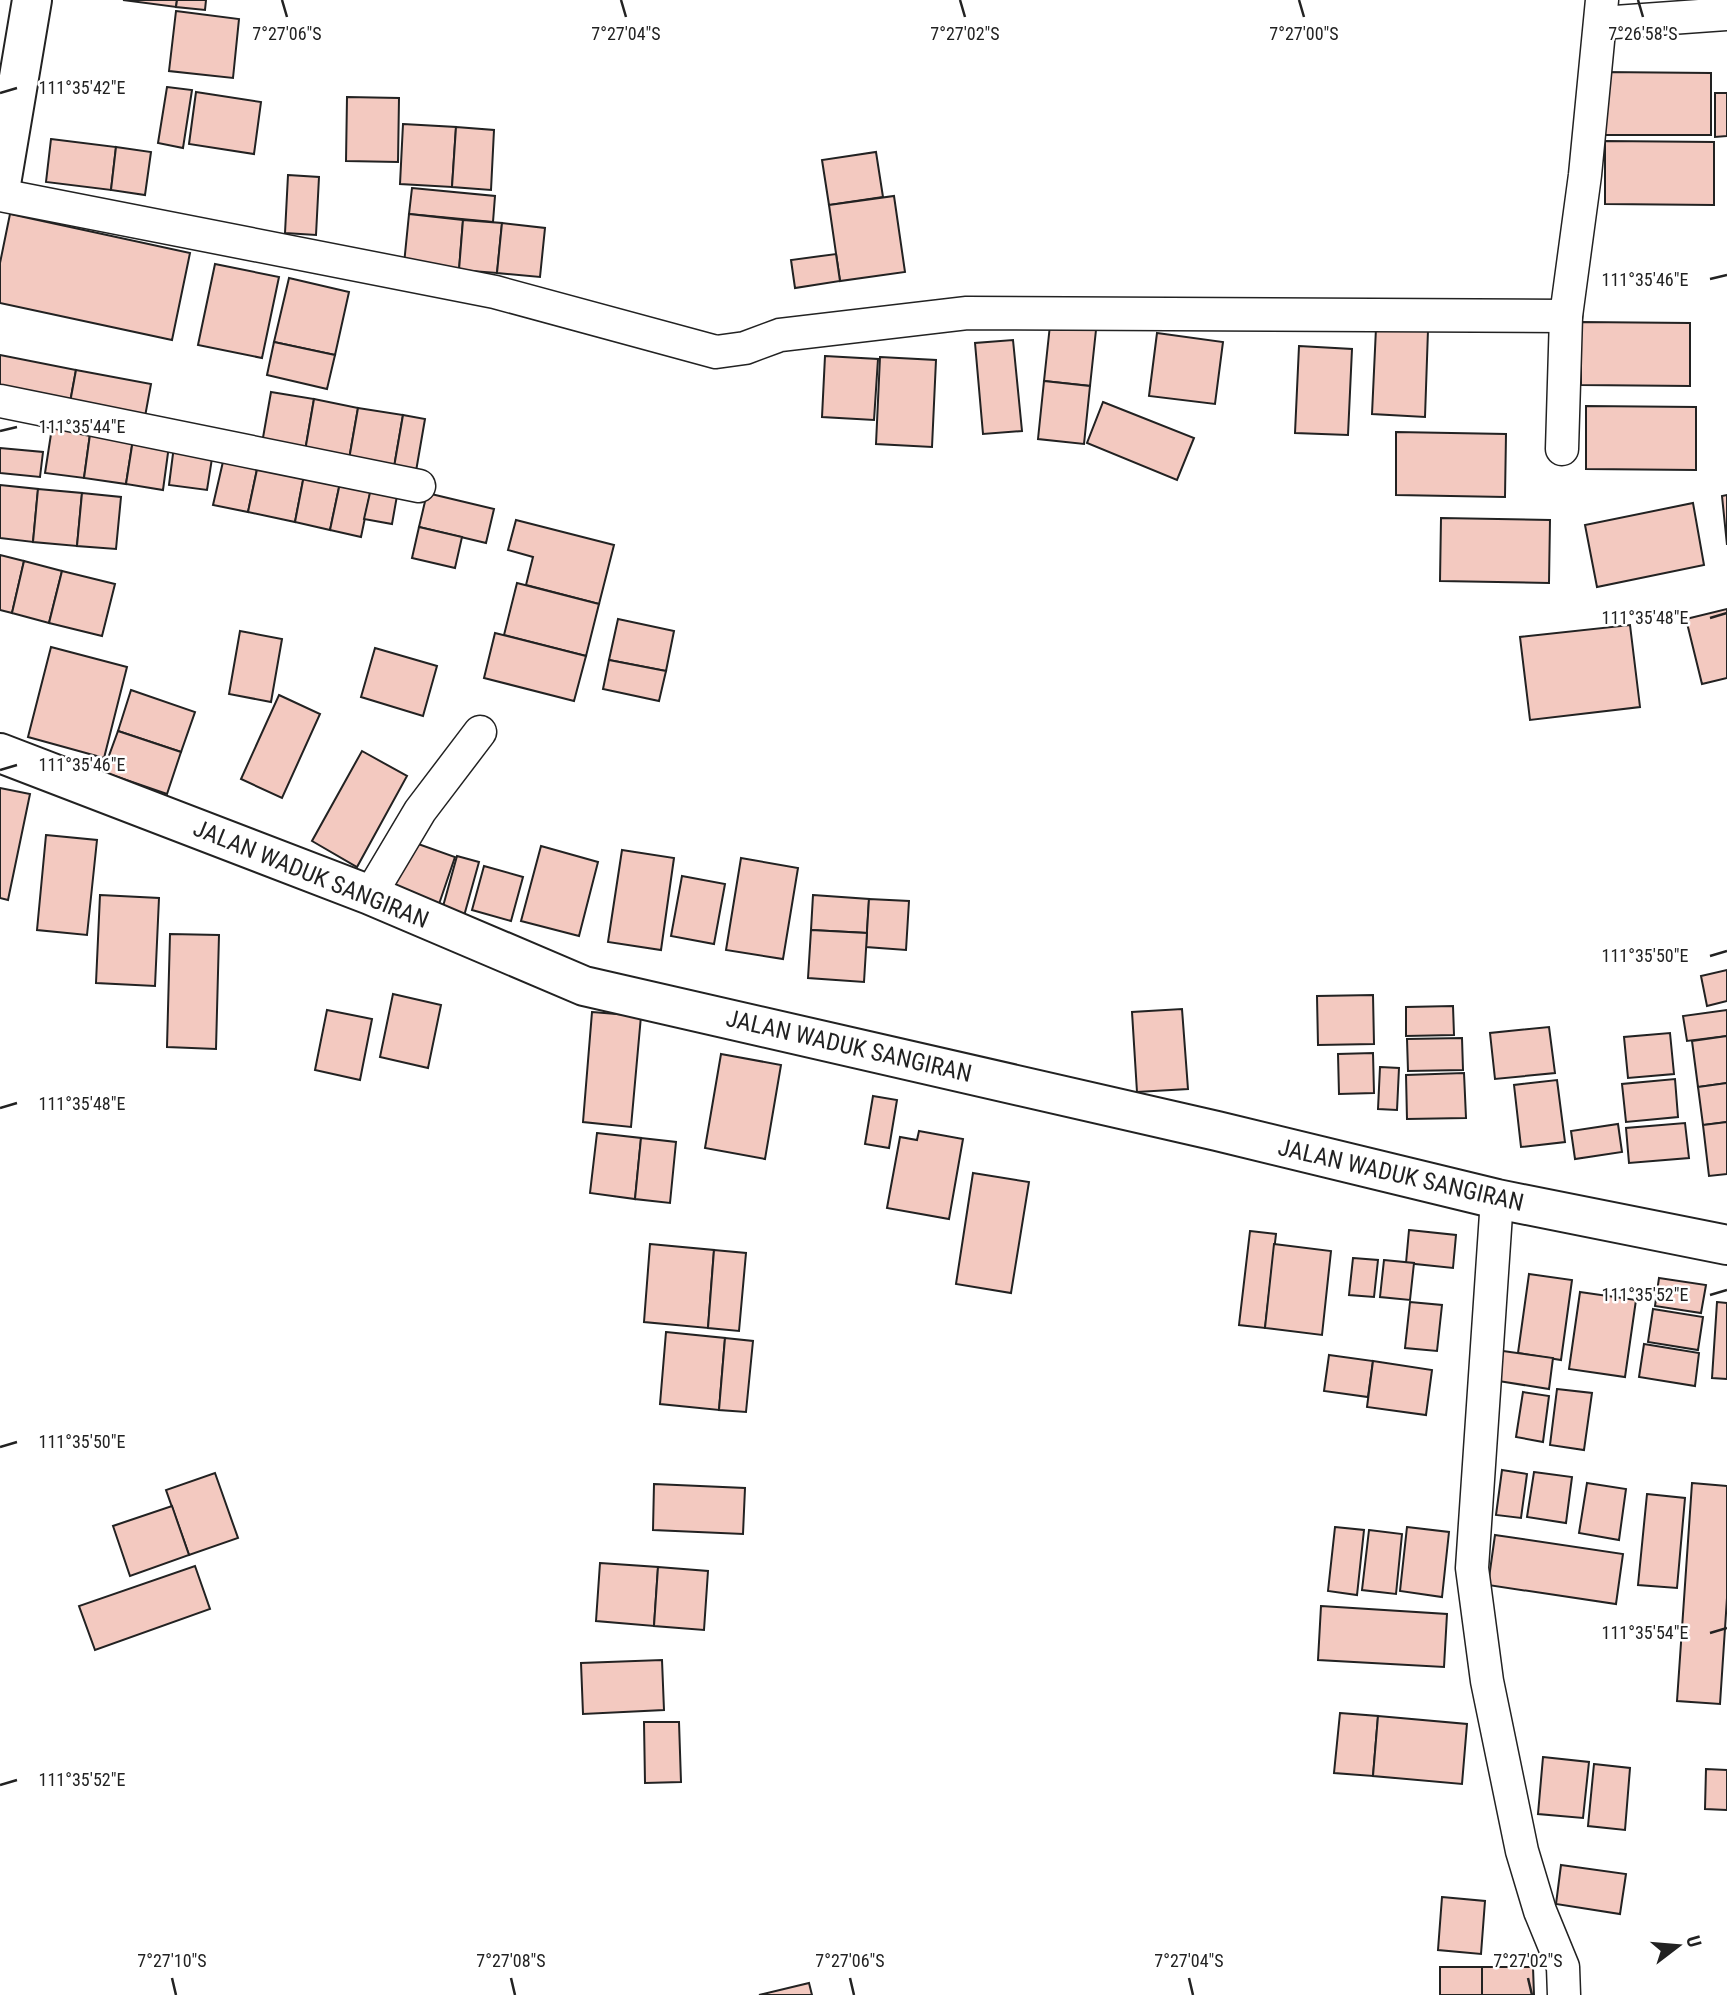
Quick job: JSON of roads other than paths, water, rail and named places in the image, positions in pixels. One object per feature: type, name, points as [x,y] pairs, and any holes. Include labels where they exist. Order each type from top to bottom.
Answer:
[{"type":"main road","points":[[0,192],[32,0]]},
{"type":"main road","name":"JALAN WADUK SANGIRAN","points":[[0,753],[370,895],[584,986],[1217,1131],[1497,1199],[1727,1245]]},
{"type":"street","points":[[1562,449],[1566,316],[1601,11],[1727,14]]},
{"type":"street","points":[[0,192],[495,292],[716,352],[745,348],[780,335],[967,313],[1566,316]]},
{"type":"street","points":[[0,401],[419,486]]},
{"type":"street","points":[[370,895],[420,811],[480,732]]},
{"type":"street","points":[[1497,1199],[1472,1568],[1487,1681],[1522,1850],[1540,1911],[1563,1967],[1564,1995]]}]
